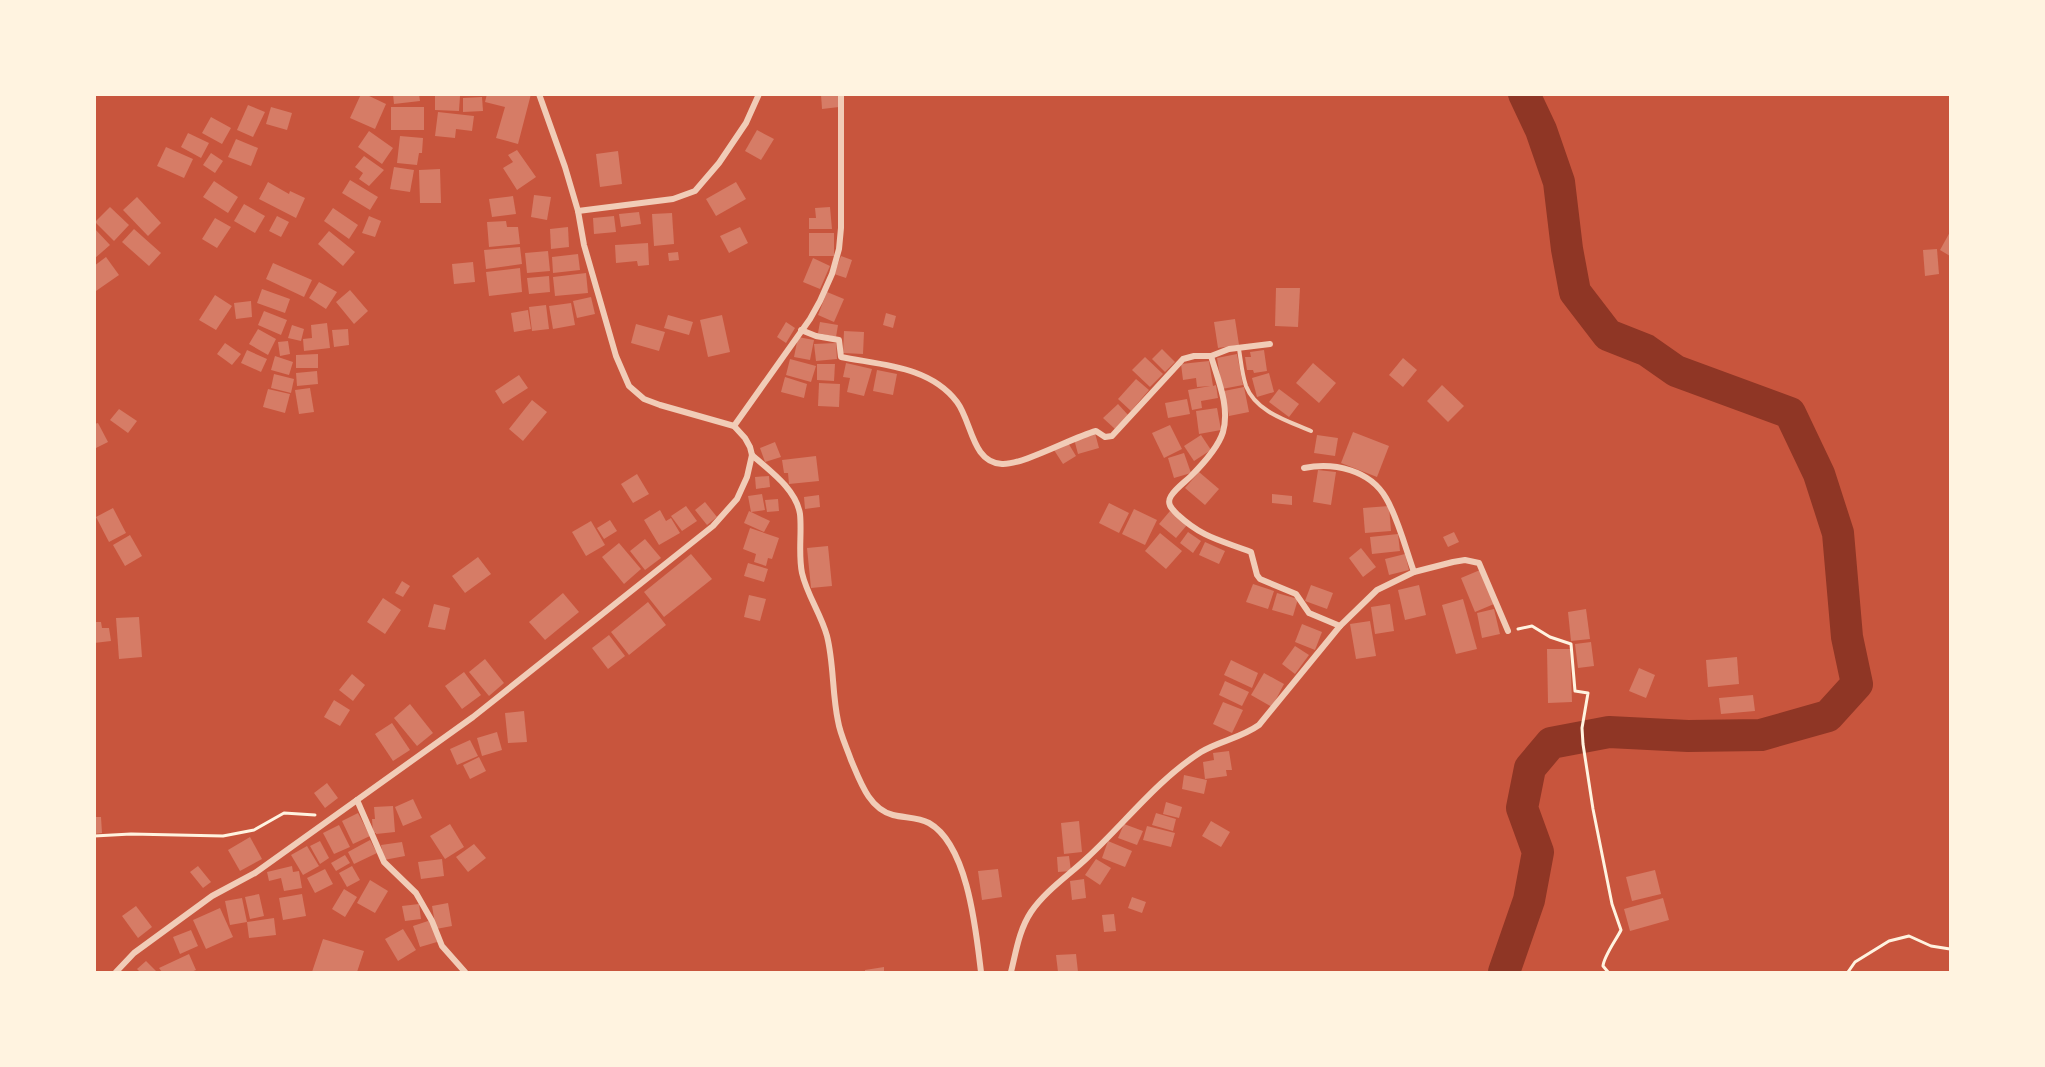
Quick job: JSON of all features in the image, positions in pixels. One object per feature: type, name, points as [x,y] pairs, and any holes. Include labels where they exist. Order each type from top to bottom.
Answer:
[{"type":"street","points":[[539,94],[578,211],[585,245],[620,369],[629,386],[644,399],[734,426],[745,438],[752,455],[789,491],[800,512],[801,572],[808,593],[821,617],[830,651],[838,723],[862,784],[868,797],[877,807],[891,815],[929,823],[951,845],[959,861],[970,902],[981,972]]},
{"type":"street","points":[[578,211],[673,199],[695,192],[746,123],[759,94]]},
{"type":"street","points":[[734,426],[810,319],[827,285],[839,249],[842,192],[841,94]]},
{"type":"street","points":[[801,330],[816,336],[838,340],[841,357],[906,369],[942,386],[958,403],[982,456],[998,464],[1020,462],[1074,438],[1096,431],[1105,437],[1112,436],[1183,359],[1194,356],[1211,356],[1223,350],[1238,347],[1270,344]]},
{"type":"street","points":[[1211,356],[1225,414],[1222,433],[1217,444],[1194,474],[1172,495],[1169,501],[1170,508],[1192,528],[1207,537],[1251,552],[1260,579],[1296,594],[1309,613],[1340,626]]},
{"type":"street","points":[[116,972],[134,953],[212,896],[255,873],[473,717],[713,526],[736,499],[747,477],[752,455]]},
{"type":"street","points":[[1304,468],[1320,465],[1338,466],[1374,484],[1387,500],[1414,572]]},
{"type":"street","points":[[1011,972],[1022,928],[1032,910],[1046,895],[1180,767],[1211,746],[1246,734],[1259,725],[1340,626],[1377,590],[1414,572],[1465,560],[1479,563],[1508,631]]},
{"type":"street","points":[[357,800],[384,862],[416,893],[432,921],[442,946],[465,972]]},
{"type":"lane","points":[[1238,347],[1246,386],[1258,402],[1279,418],[1311,430]]},
{"type":"path","points":[[1508,631],[1532,626],[1550,637],[1572,644],[1575,691],[1588,693],[1582,729],[1583,744],[1610,894],[1621,930],[1604,960],[1603,966],[1608,972]]},
{"type":"path","points":[[94,836],[131,834],[223,836],[254,830],[284,813],[335,816]]},
{"type":"path","points":[[1848,972],[1855,962],[1889,941],[1909,936],[1931,946],[1950,949]]},
{"type":"building","points":[[361,94],[386,104],[375,129],[350,118]]},
{"type":"building","points":[[393,94],[419,94],[420,101],[394,104]]},
{"type":"building","points":[[487,94],[531,94],[518,144],[496,138],[505,107],[485,102]]},
{"type":"building","points":[[821,94],[838,94],[839,107],[822,109]]},
{"type":"building","points":[[435,95],[460,96],[459,111],[435,110]]},
{"type":"building","points":[[482,97],[483,111],[463,112],[463,98]]},
{"type":"building","points":[[248,105],[265,112],[253,137],[237,130]]},
{"type":"building","points":[[271,107],[292,113],[287,130],[266,124]]},
{"type":"building","points":[[391,107],[424,107],[424,130],[391,130]]},
{"type":"building","points":[[438,112],[474,116],[472,131],[456,129],[455,138],[435,136]]},
{"type":"building","points":[[211,117],[231,128],[222,144],[202,133]]},
{"type":"building","points":[[757,130],[774,139],[761,160],[745,151]]},
{"type":"building","points":[[369,131],[393,148],[382,164],[358,147]]},
{"type":"building","points":[[188,133],[209,143],[201,158],[181,147]]},
{"type":"building","points":[[400,136],[423,138],[422,153],[419,153],[417,165],[397,163]]},
{"type":"building","points":[[236,139],[258,148],[251,166],[228,157]]},
{"type":"building","points":[[166,147],[193,159],[184,178],[157,166]]},
{"type":"building","points":[[517,150],[536,177],[517,190],[503,168],[513,162],[508,155]]},
{"type":"building","points":[[618,151],[622,184],[600,187],[596,154]]},
{"type":"building","points":[[211,153],[223,161],[215,173],[203,165]]},
{"type":"building","points":[[364,156],[384,170],[369,186],[359,179],[363,173],[355,167]]},
{"type":"building","points":[[394,167],[414,170],[410,192],[390,189]]},
{"type":"building","points":[[440,169],[441,203],[420,203],[419,170]]},
{"type":"building","points":[[350,180],[378,197],[370,210],[342,193]]},
{"type":"building","points":[[214,181],[238,197],[228,213],[203,197]]},
{"type":"building","points":[[268,182],[289,194],[290,191],[305,198],[296,218],[259,199]]},
{"type":"building","points":[[736,182],[746,199],[716,216],[706,199]]},
{"type":"building","points":[[534,195],[551,197],[547,220],[531,217]]},
{"type":"building","points":[[513,196],[516,214],[492,217],[489,199]]},
{"type":"building","points":[[137,197],[161,223],[148,236],[123,210]]},
{"type":"building","points":[[244,204],[265,216],[255,233],[234,221]]},
{"type":"building","points":[[110,207],[129,225],[114,241],[95,222]]},
{"type":"building","points":[[830,207],[832,229],[809,229],[809,218],[816,218],[815,208]]},
{"type":"building","points":[[333,208],[358,225],[349,239],[324,221]]},
{"type":"building","points":[[639,212],[641,224],[621,227],[619,214]]},
{"type":"building","points":[[672,213],[674,244],[654,246],[652,214]]},
{"type":"building","points":[[277,216],[289,222],[281,237],[269,231]]},
{"type":"building","points":[[369,216],[381,221],[375,237],[362,233]]},
{"type":"building","points":[[614,216],[616,232],[594,234],[593,218]]},
{"type":"building","points":[[215,218],[231,227],[217,248],[202,239]]},
{"type":"building","points":[[506,221],[507,227],[518,227],[520,244],[489,247],[487,222]]},
{"type":"building","points":[[568,227],[569,247],[551,249],[550,229]]},
{"type":"building","points":[[740,227],[748,243],[729,253],[720,236]]},
{"type":"building","points":[[94,228],[110,245],[94,259]]},
{"type":"building","points":[[134,229],[161,253],[149,266],[122,242]]},
{"type":"building","points":[[329,231],[355,252],[343,266],[318,244]]},
{"type":"building","points":[[1950,232],[1950,256],[1940,250]]},
{"type":"building","points":[[809,233],[834,233],[834,256],[809,256]]},
{"type":"building","points":[[648,243],[649,265],[638,266],[637,261],[616,263],[615,245]]},
{"type":"building","points":[[520,247],[522,264],[486,269],[484,250]]},
{"type":"building","points":[[1937,249],[1939,274],[1925,276],[1923,250]]},
{"type":"building","points":[[548,251],[550,271],[527,273],[525,253]]},
{"type":"building","points":[[678,252],[679,260],[669,261],[668,253]]},
{"type":"building","points":[[578,254],[580,270],[553,273],[552,257]]},
{"type":"building","points":[[841,256],[852,260],[846,278],[834,274]]},
{"type":"building","points":[[106,257],[119,275],[96,291],[94,289],[94,266]]},
{"type":"building","points":[[813,258],[830,266],[820,289],[803,282]]},
{"type":"building","points":[[473,262],[475,282],[454,284],[452,264]]},
{"type":"building","points":[[273,263],[312,280],[304,297],[266,279]]},
{"type":"building","points":[[520,268],[522,292],[489,296],[486,272]]},
{"type":"building","points":[[586,273],[588,293],[555,296],[553,277]]},
{"type":"building","points":[[549,276],[550,292],[529,294],[527,278]]},
{"type":"building","points":[[319,282],[337,292],[326,309],[309,298]]},
{"type":"building","points":[[1276,288],[1300,288],[1298,327],[1275,326]]},
{"type":"building","points":[[262,289],[290,299],[285,313],[257,303]]},
{"type":"building","points":[[350,290],[368,311],[354,324],[336,302]]},
{"type":"building","points":[[827,292],[844,299],[834,322],[818,315]]},
{"type":"building","points":[[215,295],[232,306],[216,330],[199,320]]},
{"type":"building","points":[[591,297],[595,314],[577,318],[573,301]]},
{"type":"building","points":[[251,301],[252,317],[236,319],[234,303]]},
{"type":"building","points":[[571,303],[575,325],[553,329],[549,306]]},
{"type":"building","points":[[546,305],[549,329],[532,331],[529,307]]},
{"type":"building","points":[[528,310],[531,329],[514,332],[511,313]]},
{"type":"building","points":[[264,311],[287,320],[281,335],[258,325]]},
{"type":"building","points":[[886,313],[896,316],[893,328],[883,325]]},
{"type":"building","points":[[668,315],[693,322],[689,335],[664,328]]},
{"type":"building","points":[[722,315],[730,352],[708,357],[700,320]]},
{"type":"building","points":[[1235,319],[1239,345],[1218,348],[1214,322]]},
{"type":"building","points":[[786,322],[795,328],[786,343],[777,337]]},
{"type":"building","points":[[820,322],[838,325],[836,337],[818,333]]},
{"type":"building","points":[[327,323],[330,348],[304,351],[303,339],[312,338],[311,325]]},
{"type":"building","points":[[636,324],[665,332],[659,351],[631,343]]},
{"type":"building","points":[[292,325],[304,329],[301,341],[288,338]]},
{"type":"building","points":[[258,329],[276,339],[268,355],[249,344]]},
{"type":"building","points":[[348,329],[349,345],[334,347],[332,330]]},
{"type":"building","points":[[844,331],[864,332],[863,354],[843,353]]},
{"type":"building","points":[[798,337],[814,340],[810,360],[794,357]]},
{"type":"building","points":[[288,341],[290,354],[280,356],[278,342]]},
{"type":"building","points":[[225,343],[241,354],[232,365],[217,354]]},
{"type":"building","points":[[836,343],[837,359],[816,361],[814,344]]},
{"type":"building","points":[[1162,349],[1175,362],[1165,372],[1152,359]]},
{"type":"building","points":[[247,350],[267,359],[261,372],[241,363]]},
{"type":"building","points":[[1264,350],[1267,371],[1254,373],[1253,370],[1247,370],[1245,357],[1251,357],[1250,352]]},
{"type":"building","points":[[318,354],[318,368],[296,368],[296,355]]},
{"type":"building","points":[[1237,354],[1243,385],[1222,389],[1217,358]]},
{"type":"building","points":[[275,356],[293,362],[289,375],[271,370]]},
{"type":"building","points":[[1145,357],[1163,374],[1150,387],[1132,370]]},
{"type":"building","points":[[1403,358],[1417,370],[1403,387],[1389,375]]},
{"type":"building","points":[[790,359],[816,366],[811,382],[786,375]]},
{"type":"building","points":[[1209,361],[1213,386],[1216,385],[1218,398],[1201,401],[1202,408],[1192,410],[1188,390],[1210,386],[1197,387],[1196,378],[1183,380],[1181,364]]},
{"type":"building","points":[[846,363],[872,369],[864,396],[847,392],[850,378],[843,377]]},
{"type":"building","points":[[1313,363],[1336,383],[1319,403],[1296,383]]},
{"type":"building","points":[[817,364],[835,364],[834,381],[817,380]]},
{"type":"building","points":[[877,370],[897,374],[893,395],[873,391]]},
{"type":"building","points":[[317,371],[318,384],[297,386],[296,373]]},
{"type":"building","points":[[1269,373],[1274,392],[1257,397],[1252,378]]},
{"type":"building","points":[[274,374],[294,379],[291,393],[271,388]]},
{"type":"building","points":[[519,375],[528,388],[503,404],[495,391]]},
{"type":"building","points":[[785,377],[807,384],[804,398],[781,392]]},
{"type":"building","points":[[1136,379],[1149,390],[1131,411],[1118,399]]},
{"type":"building","points":[[819,383],[840,384],[839,407],[818,406]]},
{"type":"building","points":[[1442,385],[1464,406],[1448,422],[1427,401]]},
{"type":"building","points":[[1244,387],[1249,412],[1229,416],[1224,391]]},
{"type":"building","points":[[310,388],[314,412],[299,414],[295,390]]},
{"type":"building","points":[[268,389],[290,394],[285,413],[263,407]]},
{"type":"building","points":[[1279,389],[1299,404],[1289,417],[1269,402]]},
{"type":"building","points":[[1187,399],[1190,414],[1168,418],[1165,403]]},
{"type":"building","points":[[532,400],[547,412],[523,441],[509,429]]},
{"type":"building","points":[[1118,404],[1129,416],[1115,429],[1103,418]]},
{"type":"building","points":[[1217,408],[1221,430],[1199,434],[1196,411]]},
{"type":"building","points":[[119,409],[137,421],[128,433],[110,420]]},
{"type":"building","points":[[98,423],[108,442],[94,449],[94,424]]},
{"type":"building","points":[[1170,425],[1182,449],[1164,458],[1152,433]]},
{"type":"building","points":[[1353,432],[1389,446],[1377,477],[1341,463]]},
{"type":"building","points":[[1095,433],[1099,448],[1078,454],[1074,439]]},
{"type":"building","points":[[1201,435],[1211,450],[1194,461],[1184,446]]},
{"type":"building","points":[[1317,435],[1338,438],[1335,456],[1314,453]]},
{"type":"building","points":[[1067,441],[1076,456],[1063,464],[1054,450]]},
{"type":"building","points":[[775,442],[781,457],[765,462],[760,448]]},
{"type":"building","points":[[1184,453],[1191,473],[1174,478],[1168,458]]},
{"type":"building","points":[[816,456],[819,481],[789,484],[788,473],[784,473],[782,460]]},
{"type":"building","points":[[1318,470],[1336,472],[1331,505],[1313,502]]},
{"type":"building","points":[[1199,472],[1219,489],[1205,505],[1185,488]]},
{"type":"building","points":[[637,474],[649,494],[633,503],[621,484]]},
{"type":"building","points":[[769,476],[770,487],[756,489],[755,477]]},
{"type":"building","points":[[762,494],[765,510],[751,512],[748,496]]},
{"type":"building","points":[[1272,494],[1292,496],[1292,505],[1272,503]]},
{"type":"building","points":[[819,495],[820,507],[805,509],[804,497]]},
{"type":"building","points":[[778,499],[779,511],[767,512],[765,500]]},
{"type":"building","points":[[705,502],[717,517],[707,525],[695,510]]},
{"type":"building","points":[[1109,503],[1129,513],[1119,533],[1099,523]]},
{"type":"building","points":[[686,506],[697,521],[682,531],[671,516]]},
{"type":"building","points":[[1389,506],[1391,531],[1365,533],[1363,508]]},
{"type":"building","points":[[113,508],[126,533],[109,542],[96,517]]},
{"type":"building","points":[[1134,509],[1157,520],[1145,545],[1122,534]]},
{"type":"building","points":[[660,510],[666,521],[671,518],[680,533],[659,545],[644,520]]},
{"type":"building","points":[[749,511],[770,521],[764,532],[744,523]]},
{"type":"building","points":[[1170,511],[1187,525],[1176,538],[1159,524]]},
{"type":"building","points":[[610,520],[617,531],[604,539],[597,528]]},
{"type":"building","points":[[591,521],[605,545],[586,556],[572,532]]},
{"type":"building","points":[[750,528],[779,538],[772,559],[768,558],[766,566],[754,562],[756,554],[743,549]]},
{"type":"building","points":[[1188,532],[1201,541],[1193,553],[1180,543]]},
{"type":"building","points":[[1454,532],[1459,542],[1448,547],[1443,537]]},
{"type":"building","points":[[1160,533],[1182,551],[1166,569],[1145,551]]},
{"type":"building","points":[[1398,534],[1400,551],[1372,554],[1370,537]]},
{"type":"building","points":[[130,535],[142,556],[125,566],[113,545]]},
{"type":"building","points":[[645,539],[661,558],[645,570],[630,551]]},
{"type":"building","points":[[1205,542],[1225,551],[1219,564],[1199,555]]},
{"type":"building","points":[[619,543],[641,569],[624,584],[602,557]]},
{"type":"building","points":[[828,546],[832,586],[811,588],[807,548]]},
{"type":"building","points":[[1361,548],[1376,567],[1363,577],[1349,558]]},
{"type":"building","points":[[691,554],[712,579],[664,617],[644,592]]},
{"type":"building","points":[[1405,554],[1409,570],[1389,575],[1385,559]]},
{"type":"building","points":[[478,557],[491,574],[465,593],[452,576]]},
{"type":"building","points":[[748,563],[768,569],[764,582],[744,576]]},
{"type":"building","points":[[1480,570],[1494,604],[1475,612],[1461,578]]},
{"type":"building","points":[[402,581],[410,586],[403,597],[395,593]]},
{"type":"building","points":[[1253,584],[1274,591],[1268,609],[1246,602]]},
{"type":"building","points":[[1311,585],[1333,593],[1327,609],[1305,601]]},
{"type":"building","points":[[1419,585],[1426,615],[1405,620],[1398,590]]},
{"type":"building","points":[[563,593],[579,612],[545,640],[529,622]]},
{"type":"building","points":[[1277,593],[1298,599],[1293,616],[1272,610]]},
{"type":"building","points":[[749,595],[766,599],[760,621],[744,617]]},
{"type":"building","points":[[383,598],[401,610],[385,634],[367,622]]},
{"type":"building","points":[[1463,599],[1477,649],[1456,654],[1442,605]]},
{"type":"building","points":[[648,602],[666,625],[629,655],[611,632]]},
{"type":"building","points":[[434,604],[450,608],[445,630],[428,627]]},
{"type":"building","points":[[1390,604],[1394,631],[1375,634],[1371,607]]},
{"type":"building","points":[[1494,609],[1500,634],[1482,638],[1477,613]]},
{"type":"building","points":[[1586,609],[1590,639],[1571,641],[1568,612]]},
{"type":"building","points":[[139,617],[142,657],[119,659],[116,618]]},
{"type":"building","points":[[1370,621],[1376,656],[1356,659],[1350,624]]},
{"type":"building","points":[[94,622],[101,622],[102,628],[109,628],[111,641],[94,643]]},
{"type":"building","points":[[1302,624],[1322,632],[1315,650],[1295,642]]},
{"type":"building","points":[[609,635],[625,656],[608,669],[592,648]]},
{"type":"building","points":[[1591,642],[1594,666],[1578,668],[1575,644]]},
{"type":"building","points":[[1295,646],[1309,655],[1295,674],[1282,664]]},
{"type":"building","points":[[1547,649],[1570,649],[1572,702],[1548,703]]},
{"type":"building","points":[[1737,657],[1739,684],[1708,687],[1706,660]]},
{"type":"building","points":[[485,659],[504,683],[489,696],[469,672]]},
{"type":"building","points":[[1231,660],[1258,673],[1252,688],[1224,675]]},
{"type":"building","points":[[1639,668],[1655,675],[1646,698],[1629,691]]},
{"type":"building","points":[[464,672],[481,695],[462,709],[445,686]]},
{"type":"building","points":[[1264,673],[1284,684],[1272,707],[1251,695]]},
{"type":"building","points":[[352,674],[365,685],[353,701],[339,690]]},
{"type":"building","points":[[1225,681],[1249,692],[1242,706],[1219,695]]},
{"type":"building","points":[[1753,695],[1755,711],[1721,714],[1719,698]]},
{"type":"building","points":[[334,700],[350,710],[340,726],[324,717]]},
{"type":"building","points":[[1223,702],[1243,710],[1232,733],[1213,724]]},
{"type":"building","points":[[410,704],[433,733],[417,746],[394,718]]},
{"type":"building","points":[[524,711],[527,742],[508,743],[505,713]]},
{"type":"building","points":[[392,723],[410,750],[393,761],[375,734]]},
{"type":"building","points":[[497,732],[502,750],[482,756],[477,738]]},
{"type":"building","points":[[470,740],[478,756],[457,765],[450,749]]},
{"type":"building","points":[[1229,751],[1232,770],[1226,770],[1227,776],[1205,779],[1203,762],[1214,760],[1213,753]]},
{"type":"building","points":[[479,757],[486,771],[470,779],[463,765]]},
{"type":"building","points":[[1184,775],[1207,780],[1204,794],[1182,789]]},
{"type":"building","points":[[327,783],[338,798],[325,808],[314,793]]},
{"type":"building","points":[[413,799],[422,818],[403,826],[395,807]]},
{"type":"building","points":[[1166,802],[1182,807],[1179,818],[1163,814]]},
{"type":"building","points":[[393,806],[395,832],[373,833],[374,807]]},
{"type":"building","points":[[358,813],[370,836],[353,844],[342,821]]},
{"type":"building","points":[[1156,813],[1176,819],[1173,831],[1152,825]]},
{"type":"building","points":[[94,817],[101,817],[102,833],[94,834]]},
{"type":"building","points":[[1079,821],[1082,852],[1064,854],[1061,823]]},
{"type":"building","points":[[1211,821],[1230,832],[1221,847],[1202,836]]},
{"type":"building","points":[[450,824],[464,847],[445,859],[430,836]]},
{"type":"building","points":[[1124,824],[1143,831],[1137,845],[1118,838]]},
{"type":"building","points":[[339,825],[350,847],[334,854],[323,833]]},
{"type":"building","points":[[1147,826],[1175,833],[1171,847],[1143,840]]},
{"type":"building","points":[[250,837],[262,859],[240,871],[228,850]]},
{"type":"building","points":[[370,840],[377,853],[354,864],[348,852]]},
{"type":"building","points":[[320,841],[329,858],[320,864],[310,846]]},
{"type":"building","points":[[1108,841],[1132,851],[1125,867],[1102,858]]},
{"type":"building","points":[[402,842],[405,856],[384,860],[381,845]]},
{"type":"building","points":[[474,844],[486,858],[468,872],[456,857]]},
{"type":"building","points":[[307,846],[319,866],[303,875],[291,855]]},
{"type":"building","points":[[345,855],[350,863],[336,871],[331,863]]},
{"type":"building","points":[[1069,856],[1071,871],[1058,872],[1057,857]]},
{"type":"building","points":[[442,859],[444,876],[421,879],[418,862]]},
{"type":"building","points":[[1096,859],[1111,868],[1100,885],[1085,875]]},
{"type":"building","points":[[198,866],[211,882],[203,888],[190,872]]},
{"type":"building","points":[[292,866],[293,872],[299,871],[302,888],[284,891],[281,878],[269,881],[267,872]]},
{"type":"building","points":[[352,866],[360,880],[347,887],[339,873]]},
{"type":"building","points":[[325,869],[333,884],[315,893],[307,878]]},
{"type":"building","points":[[998,869],[1002,897],[982,900],[978,871]]},
{"type":"building","points":[[1655,870],[1661,894],[1632,901],[1626,877]]},
{"type":"building","points":[[1084,879],[1086,898],[1072,900],[1070,881]]},
{"type":"building","points":[[370,880],[388,891],[375,913],[357,903]]},
{"type":"building","points":[[344,889],[357,897],[345,917],[332,909]]},
{"type":"building","points":[[259,894],[264,916],[250,919],[245,897]]},
{"type":"building","points":[[302,894],[306,916],[283,920],[279,898]]},
{"type":"building","points":[[1132,897],[1146,902],[1142,913],[1128,908]]},
{"type":"building","points":[[242,898],[247,922],[230,925],[225,901]]},
{"type":"building","points":[[1663,898],[1669,920],[1630,931],[1624,909]]},
{"type":"building","points":[[448,903],[452,926],[436,929],[432,906]]},
{"type":"building","points":[[419,904],[421,919],[405,921],[402,906]]},
{"type":"building","points":[[136,906],[152,927],[138,938],[122,916]]},
{"type":"building","points":[[220,908],[233,937],[206,949],[193,920]]},
{"type":"building","points":[[1114,914],[1116,931],[1104,932],[1102,915]]},
{"type":"building","points":[[274,918],[276,935],[249,938],[247,922]]},
{"type":"building","points":[[431,920],[437,942],[420,947],[413,926]]},
{"type":"building","points":[[403,929],[416,950],[398,961],[385,939]]},
{"type":"building","points":[[191,930],[198,946],[180,954],[173,937]]},
{"type":"building","points":[[323,939],[364,951],[357,972],[312,972]]},
{"type":"building","points":[[189,954],[196,970],[162,972],[159,968]]},
{"type":"building","points":[[1076,954],[1078,972],[1058,972],[1056,955]]},
{"type":"building","points":[[146,961],[157,972],[140,972],[137,969]]},
{"type":"building","points":[[884,967],[884,972],[865,972],[865,970]]},
{"type":"waterway","points":[[1504,972],[1529,900],[1538,852],[1522,808],[1530,768],[1551,743],[1609,732],[1688,736],[1761,735],[1828,716],[1857,684],[1847,637],[1838,533],[1819,474],[1790,413],[1676,371],[1646,350],[1608,335],[1575,292],[1559,182],[1541,130],[1524,94]]}]
